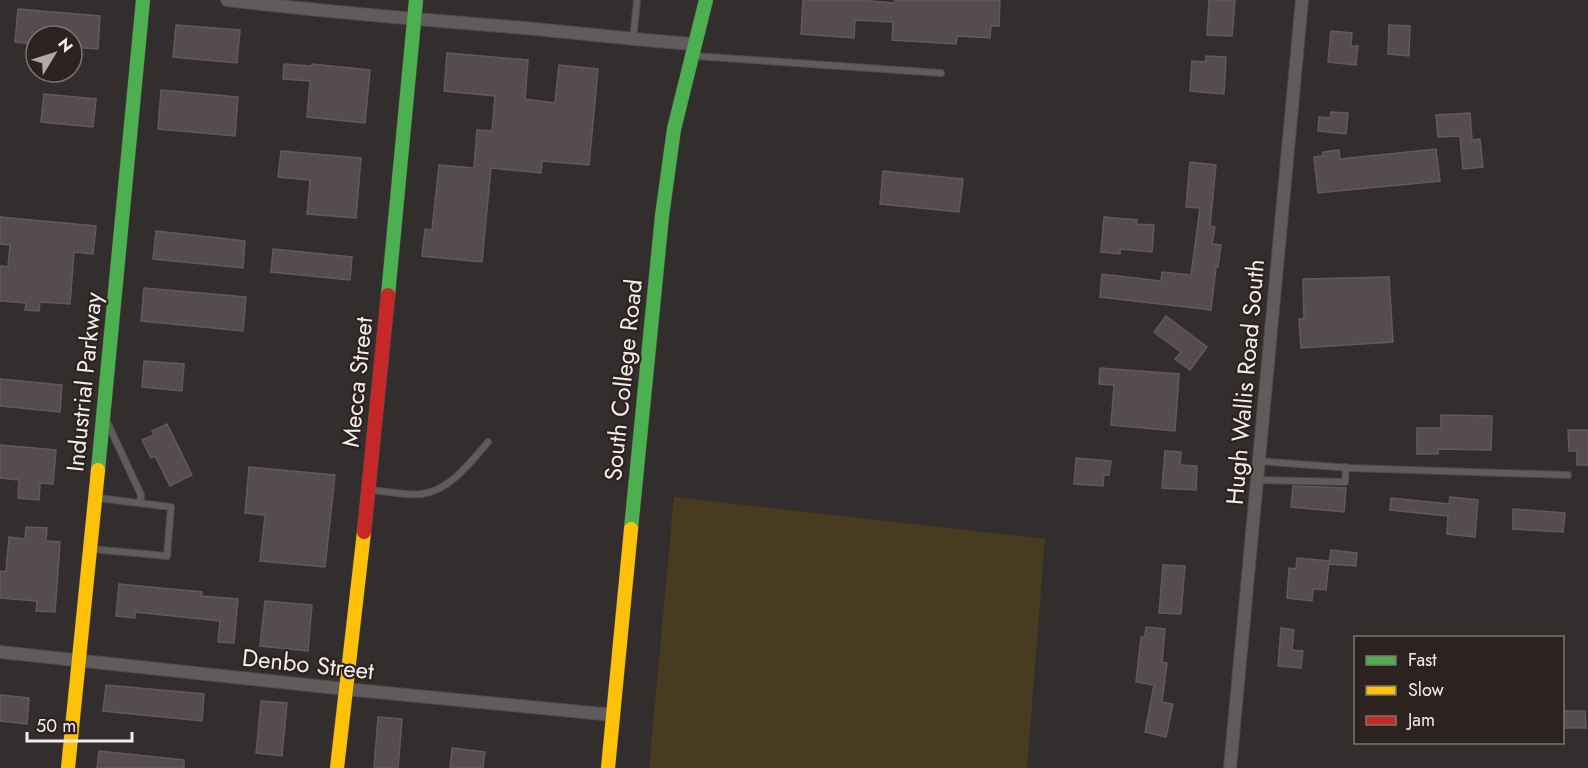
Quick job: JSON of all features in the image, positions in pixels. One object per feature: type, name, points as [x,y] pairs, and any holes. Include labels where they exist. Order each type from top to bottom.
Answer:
[{"type":"street","name":"Industrial Parkway","points":[[68,768],[143,0]]},
{"type":"street","points":[[226,0],[414,20],[513,27],[633,40],[693,50]]},
{"type":"street","name":"Mecca Street","points":[[338,768],[369,490],[416,0]]},
{"type":"street","name":"South College Road","points":[[608,768],[662,216],[674,129],[706,0]]},
{"type":"street","name":"Hugh Wallis Road South","points":[[1230,768],[1302,0]]},
{"type":"street","name":"Denbo Street","points":[[0,652],[613,715]]},
{"type":"lane","points":[[633,40],[637,0]]},
{"type":"lane","points":[[693,50],[941,73]]},
{"type":"lane","points":[[104,415],[141,495],[140,503]]},
{"type":"lane","points":[[369,490],[421,494],[437,490],[456,476],[488,442]]},
{"type":"lane","points":[[1258,461],[1346,467],[1568,475]]},
{"type":"lane","points":[[1257,480],[1345,482],[1346,467]]},
{"type":"lane","points":[[90,549],[167,556],[171,507],[95,498]]},
{"type":"shaded area","points":[[674,497],[1045,539],[1027,768],[649,768]]},
{"type":"building","points":[[803,0],[859,0],[894,3],[895,0],[1000,0],[999,26],[991,26],[990,38],[957,36],[956,44],[892,40],[893,22],[855,20],[854,38],[801,34]]},
{"type":"building","points":[[1209,0],[1235,0],[1232,36],[1207,35]]},
{"type":"building","points":[[18,9],[100,16],[98,49],[84,48],[84,24],[24,24],[24,43],[15,42]]},
{"type":"building","points":[[176,25],[240,30],[237,63],[173,57]]},
{"type":"building","points":[[1389,25],[1410,26],[1409,56],[1388,54]]},
{"type":"building","points":[[1331,31],[1352,33],[1351,46],[1358,46],[1356,65],[1328,62]]},
{"type":"building","points":[[447,53],[528,60],[525,99],[555,103],[559,65],[598,69],[589,165],[542,161],[541,173],[491,168],[482,262],[422,256],[425,229],[432,230],[439,165],[474,168],[477,130],[492,131],[495,96],[444,91]]},
{"type":"building","points":[[1206,56],[1226,57],[1224,94],[1190,91],[1192,61],[1206,62]]},
{"type":"building","points":[[284,64],[311,66],[312,64],[370,70],[365,123],[307,117],[310,81],[283,79]]},
{"type":"building","points":[[161,90],[238,97],[235,136],[158,129]]},
{"type":"building","points":[[44,94],[96,99],[93,127],[41,122]]},
{"type":"building","points":[[1331,112],[1348,113],[1346,134],[1318,131],[1319,117],[1330,118]]},
{"type":"building","points":[[1470,113],[1472,140],[1480,139],[1483,167],[1463,169],[1460,136],[1438,137],[1436,115]]},
{"type":"building","points":[[1436,149],[1440,181],[1318,193],[1314,157],[1323,156],[1323,152],[1339,150],[1340,159]]},
{"type":"building","points":[[281,151],[361,158],[356,218],[307,214],[310,180],[278,177]]},
{"type":"building","points":[[1190,162],[1216,165],[1210,226],[1215,227],[1212,244],[1221,245],[1211,310],[1100,297],[1102,274],[1161,281],[1162,272],[1191,275],[1200,208],[1186,207]]},
{"type":"building","points":[[883,171],[963,179],[959,212],[880,204]]},
{"type":"building","points":[[0,217],[96,226],[93,254],[74,252],[70,304],[40,302],[39,311],[25,310],[26,303],[0,301],[0,266],[8,267],[10,245],[0,244]]},
{"type":"building","points":[[1104,217],[1137,220],[1136,224],[1154,225],[1152,252],[1120,249],[1120,254],[1101,252]]},
{"type":"building","points":[[156,231],[245,241],[243,268],[153,259]]},
{"type":"building","points":[[273,249],[352,257],[350,280],[271,272]]},
{"type":"building","points":[[1389,277],[1393,342],[1301,348],[1299,319],[1304,319],[1303,279]]},
{"type":"building","points":[[144,288],[246,297],[243,331],[141,321]]},
{"type":"building","points":[[1166,316],[1207,347],[1190,370],[1175,359],[1181,352],[1154,332]]},
{"type":"building","points":[[144,361],[184,364],[182,391],[142,387]]},
{"type":"building","points":[[1100,368],[1179,374],[1175,431],[1111,425],[1114,385],[1099,384]]},
{"type":"building","points":[[0,379],[62,385],[60,412],[0,406]]},
{"type":"building","points":[[1441,415],[1492,416],[1491,450],[1438,449],[1438,454],[1417,454],[1417,428],[1441,428]]},
{"type":"building","points":[[167,424],[192,475],[170,486],[155,456],[151,458],[142,440],[154,435],[152,431]]},
{"type":"building","points":[[1568,430],[1588,430],[1588,465],[1577,465],[1577,451],[1569,451]]},
{"type":"building","points":[[0,445],[56,450],[53,484],[40,483],[39,500],[18,498],[19,480],[0,478]]},
{"type":"building","points":[[1165,451],[1181,452],[1180,465],[1197,466],[1196,490],[1162,488]]},
{"type":"building","points":[[1076,458],[1111,461],[1109,475],[1104,475],[1103,486],[1074,484]]},
{"type":"building","points":[[249,467],[335,475],[325,567],[260,561],[265,515],[245,513]]},
{"type":"building","points":[[1293,486],[1346,488],[1344,512],[1291,507]]},
{"type":"building","points":[[1450,497],[1478,500],[1475,537],[1447,534],[1448,516],[1390,510],[1391,498],[1449,504]]},
{"type":"building","points":[[1513,509],[1565,513],[1563,532],[1513,529]]},
{"type":"building","points":[[26,527],[47,528],[46,541],[60,542],[55,612],[36,611],[37,601],[0,598],[0,571],[6,572],[9,537],[25,539]]},
{"type":"building","points":[[1331,550],[1357,553],[1356,566],[1329,564]]},
{"type":"building","points":[[1297,558],[1329,561],[1326,590],[1313,589],[1312,601],[1287,598],[1289,568],[1296,569]]},
{"type":"building","points":[[1163,565],[1185,566],[1181,614],[1159,613]]},
{"type":"building","points":[[119,584],[202,592],[201,596],[238,599],[234,643],[218,642],[220,621],[135,612],[135,618],[116,616]]},
{"type":"building","points":[[265,601],[312,605],[308,651],[260,646]]},
{"type":"building","points":[[1146,627],[1165,629],[1162,662],[1167,663],[1162,702],[1173,704],[1166,737],[1145,732],[1154,685],[1136,682],[1141,637],[1145,637]]},
{"type":"building","points":[[1281,628],[1294,630],[1292,650],[1303,651],[1301,668],[1278,666]]},
{"type":"building","points":[[106,685],[204,694],[202,721],[103,711]]},
{"type":"building","points":[[0,695],[29,698],[27,724],[0,721]]},
{"type":"building","points":[[261,701],[287,703],[282,756],[256,753]]},
{"type":"building","points":[[1564,711],[1585,711],[1586,728],[1564,728]]},
{"type":"building","points":[[378,717],[402,719],[398,768],[374,768]]},
{"type":"building","points":[[452,748],[485,752],[483,768],[450,768]]},
{"type":"building","points":[[99,751],[184,760],[184,768],[97,768]]},
{"type":"traffic: fast","points":[[98,470],[143,0]]},
{"type":"traffic: fast","points":[[388,295],[416,0]]},
{"type":"traffic: fast","points":[[631,529],[662,216],[674,129],[706,0]]},
{"type":"traffic: slow","points":[[68,768],[98,470]]},
{"type":"traffic: slow","points":[[608,768],[631,529]]},
{"type":"traffic: slow","points":[[337,768],[364,532]]},
{"type":"traffic: jam","points":[[364,532],[388,295]]}]
